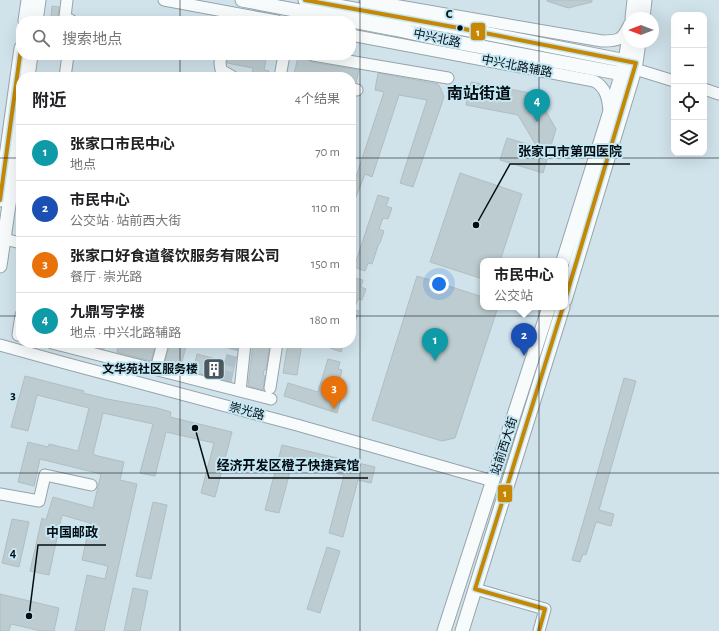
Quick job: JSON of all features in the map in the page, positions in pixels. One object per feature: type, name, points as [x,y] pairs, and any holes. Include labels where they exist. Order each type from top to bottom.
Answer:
[{"type":"main road","points":[[26,16],[28,0]]},
{"type":"main road","points":[[37,16],[39,0]]},
{"type":"main road","name":"中兴北路","points":[[242,0],[396,13]]},
{"type":"main road","name":"中兴北路","points":[[306,0],[396,13],[440,39],[630,68]]},
{"type":"main road","points":[[633,12],[634,0]]},
{"type":"main road","points":[[644,12],[645,0]]},
{"type":"main road","points":[[564,258],[609,117],[630,68],[629,48]]},
{"type":"main road","points":[[568,289],[637,48]]},
{"type":"main road","points":[[17,72],[19,60]]},
{"type":"main road","points":[[29,72],[30,60]]},
{"type":"main road","points":[[0,200],[2,170],[16,80]]},
{"type":"main road","points":[[0,266],[16,157]]},
{"type":"main road","name":"站前西大街","points":[[444,631],[548,310]]},
{"type":"main road","name":"站前西大街","points":[[462,631],[562,310]]},
{"type":"street","points":[[65,16],[67,0]]},
{"type":"street","points":[[164,0],[250,16]]},
{"type":"street","points":[[365,0],[396,13],[602,41],[618,40],[623,36]]},
{"type":"street","name":"中兴北路辅路","points":[[356,36],[594,81],[599,83],[606,93],[608,99],[609,117]]},
{"type":"street","points":[[66,72],[67,60]]},
{"type":"street","points":[[220,60],[221,70],[224,72]]},
{"type":"street","points":[[281,72],[283,60]]},
{"type":"street","points":[[342,60],[448,78]]},
{"type":"street","points":[[630,68],[671,80]]},
{"type":"street","points":[[707,90],[719,94]]},
{"type":"street","points":[[4,239],[16,242]]},
{"type":"street","name":"崇光路","points":[[0,345],[305,427],[493,481]]},
{"type":"street","points":[[72,348],[224,384],[240,391],[271,393],[276,348]]},
{"type":"street","points":[[156,369],[162,348]]},
{"type":"street","points":[[240,391],[244,348]]},
{"type":"street","points":[[219,404],[224,384]]},
{"type":"street","points":[[0,494],[39,502],[45,475],[91,485]]},
{"type":"street","points":[[475,588],[545,609],[539,631]]},
{"type":"building","points":[[547,0],[592,0],[592,2],[568,8]]},
{"type":"building","points":[[52,6],[59,7],[58,16],[51,16]]},
{"type":"building","points":[[227,60],[266,60],[264,70],[269,72],[253,72],[253,68],[227,63]]},
{"type":"building","points":[[297,60],[308,60],[359,70],[356,83],[356,72],[294,72]]},
{"type":"building","points":[[378,73],[438,84],[444,97],[413,187],[400,183],[427,100],[399,95],[372,177],[365,174],[356,197],[356,177],[384,92],[375,90]]},
{"type":"building","points":[[471,82],[536,94],[556,129],[543,173],[500,160],[507,138],[537,147],[518,115],[466,105]]},
{"type":"building","points":[[460,173],[522,194],[501,258],[480,258],[480,278],[430,262]]},
{"type":"building","points":[[378,195],[389,198],[386,206],[392,208],[388,219],[383,218],[379,229],[384,231],[372,264],[368,263],[365,271],[356,268],[356,261]]},
{"type":"building","points":[[417,276],[480,296],[480,310],[497,310],[455,438],[442,441],[372,420]]},
{"type":"building","points":[[356,278],[363,280],[361,287],[366,289],[362,300],[358,299],[356,304]]},
{"type":"building","points":[[356,310],[359,311],[356,320]]},
{"type":"building","points":[[118,348],[155,348],[151,361],[117,352]]},
{"type":"building","points":[[169,348],[186,348],[180,369],[164,365]]},
{"type":"building","points":[[252,348],[269,348],[266,370],[264,370],[263,375],[265,376],[263,390],[248,386]]},
{"type":"building","points":[[287,348],[301,348],[297,375],[283,373]]},
{"type":"building","points":[[330,348],[342,348],[341,352]]},
{"type":"building","name":"文华苑社区服务楼","points":[[197,354],[235,364],[231,382],[193,372]]},
{"type":"building","points":[[328,359],[340,362],[338,369],[342,370],[339,382],[334,381],[331,391],[336,393],[334,397],[341,399],[337,413],[284,396],[288,383],[318,392]]},
{"type":"building","points":[[25,376],[84,391],[83,393],[107,399],[157,408],[171,412],[170,417],[232,432],[215,497],[201,493],[214,443],[166,432],[155,476],[140,473],[153,424],[103,413],[93,454],[124,462],[120,480],[137,484],[104,631],[75,631],[87,575],[105,579],[108,566],[82,560],[90,523],[62,515],[49,575],[30,571],[42,518],[46,520],[53,497],[93,508],[101,474],[40,459],[34,486],[18,482],[28,442],[48,447],[49,444],[78,451],[89,408],[37,395],[28,431],[11,427]]},
{"type":"building","points":[[624,378],[636,381],[599,510],[614,514],[611,526],[596,522],[586,555],[583,554],[580,562],[572,560],[588,506]]},
{"type":"building","points":[[282,445],[375,467],[371,483],[358,480],[343,537],[329,533],[344,475],[292,464],[279,513],[265,510]]},
{"type":"building","points":[[153,502],[167,505],[151,579],[136,576]]},
{"type":"building","points":[[12,519],[29,522],[19,567],[2,563]]},
{"type":"building","points":[[327,547],[340,551],[320,613],[307,609]]},
{"type":"building","points":[[133,588],[148,591],[140,631],[124,631]]},
{"type":"building","points":[[0,594],[59,608],[54,631],[41,631],[11,624],[9,631],[0,631]]},
{"type":"tunnel","points":[[225,382],[234,348]]},
{"type":"transit line","name":"1","points":[[305,0],[459,28],[636,63],[568,290]]},
{"type":"transit line","name":"1","points":[[18,72],[19,60]]},
{"type":"transit line","name":"1","points":[[0,200],[16,84]]},
{"type":"transit line","name":"1","points":[[539,631],[545,609],[475,589],[562,310]]},
{"type":"place","name":"九鼎写字楼","points":[[537,122]]},
{"type":"place","name":"张家口市第四医院","points":[[476,225]]},
{"type":"place","name":"市民中心","points":[[524,356]]},
{"type":"place","name":"张家口市民中心","points":[[435,361]]},
{"type":"place","name":"文华苑社区服务楼","points":[[214,369]]},
{"type":"place","name":"张家口好食道餐饮服务有限公司","points":[[334,409]]},
{"type":"place","name":"经济开发区橙子快捷宾馆","points":[[195,428]]},
{"type":"place","name":"中国邮政","points":[[29,616]]},
{"type":"district","name":"南站街道","points":[[479,93]]}]
